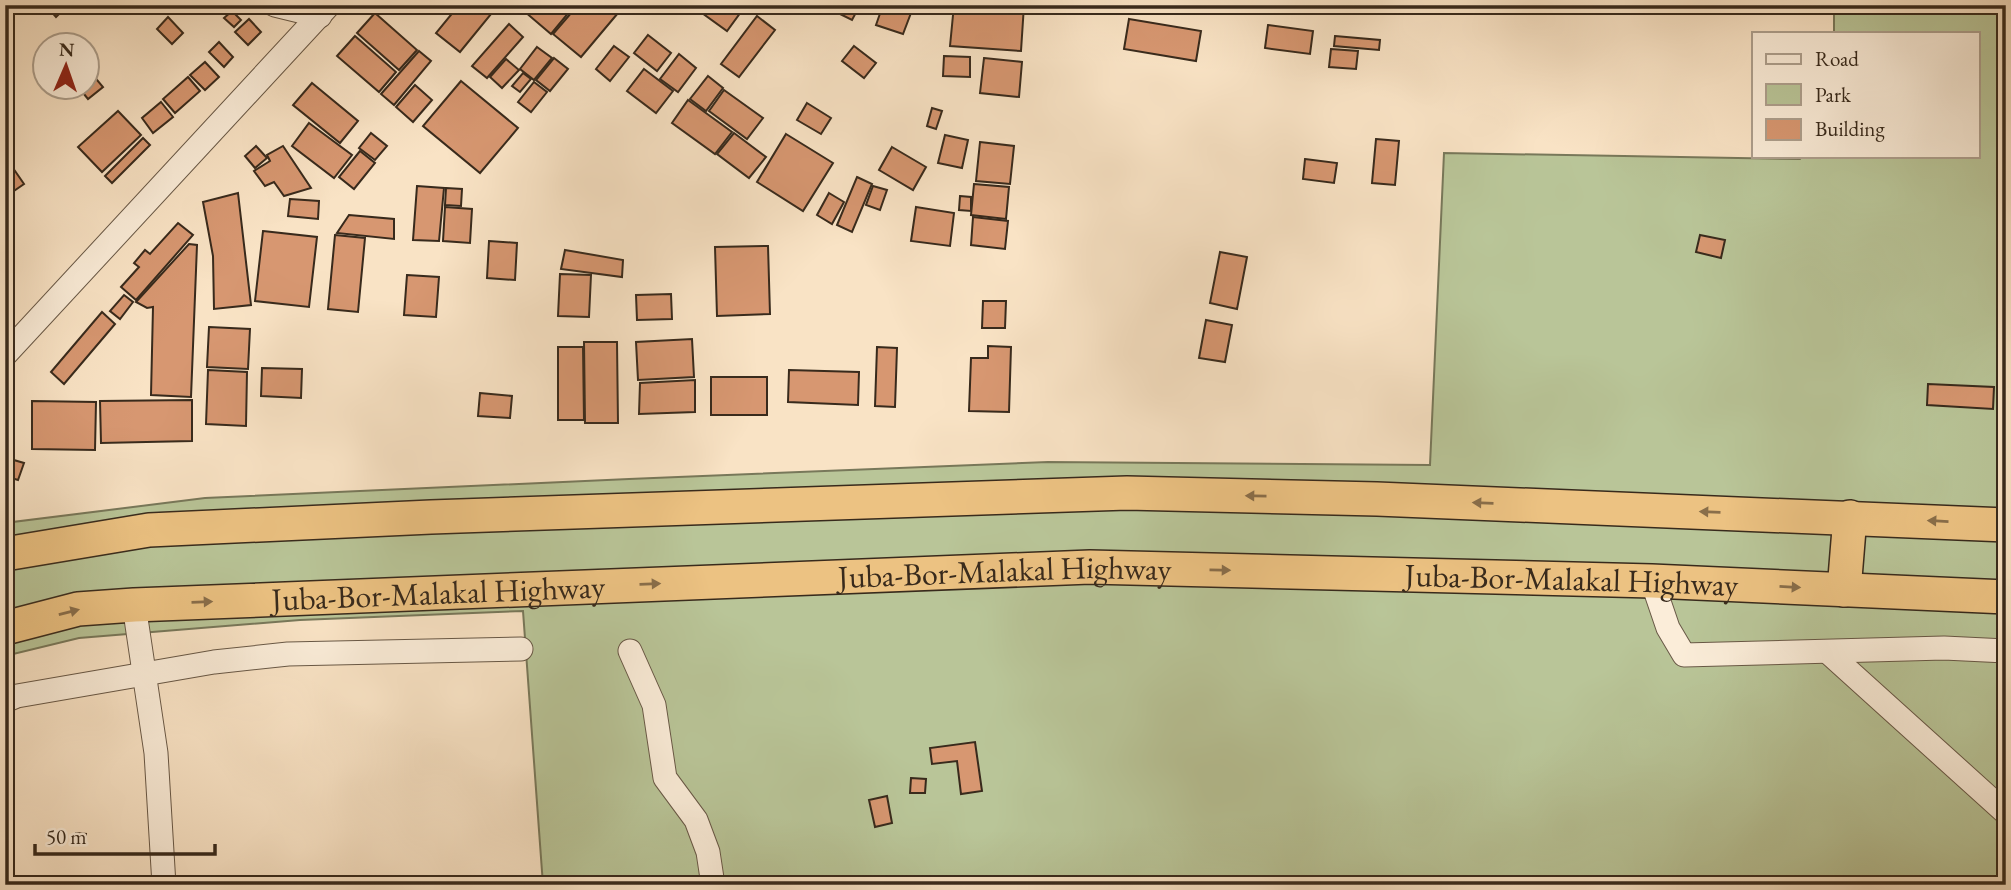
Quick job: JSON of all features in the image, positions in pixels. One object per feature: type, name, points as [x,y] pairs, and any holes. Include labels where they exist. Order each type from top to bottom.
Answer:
[{"type":"highway","points":[[5,554],[149,530],[431,517],[1127,493],[1377,499],[2006,524]]},
{"type":"highway","points":[[1844,590],[1850,517]]},
{"type":"highway","name":"Juba-Bor-Malakal Highway","points":[[5,628],[78,609],[134,605],[1090,567],[1652,581],[2006,597]]},
{"type":"street","points":[[275,5],[325,10]]},
{"type":"street","points":[[8,346],[325,10]]},
{"type":"street","points":[[1652,581],[1668,628],[1684,655],[1830,654],[1944,648],[2006,651]]},
{"type":"street","points":[[134,605],[156,753],[164,885]]},
{"type":"street","points":[[5,701],[17,696],[214,662],[288,654],[521,649]]},
{"type":"street","points":[[630,651],[653,705],[665,778],[696,820],[708,852],[713,885]]},
{"type":"street","points":[[1830,654],[2006,813]]},
{"type":"green space","points":[[1834,5],[2006,5],[2006,885],[543,885],[523,611],[300,620],[79,638],[5,656],[5,523],[205,498],[629,479],[1048,462],[1430,465],[1444,153],[1800,159],[1980,158],[1980,32],[1834,32]]},
{"type":"building","points":[[17,5],[31,5],[23,12]]},
{"type":"building","points":[[53,5],[65,8],[56,17],[49,9]]},
{"type":"building","points":[[459,5],[492,5],[496,8],[460,52],[436,33]]},
{"type":"building","points":[[531,5],[575,5],[551,34],[525,12]]},
{"type":"building","points":[[578,5],[609,5],[618,13],[581,57],[553,34]]},
{"type":"building","points":[[708,5],[746,5],[727,31],[702,13]]},
{"type":"building","points":[[838,5],[860,5],[852,20],[834,11]]},
{"type":"building","points":[[883,5],[914,5],[903,34],[876,25]]},
{"type":"building","points":[[954,5],[1024,5],[1021,51],[950,46]]},
{"type":"building","points":[[232,11],[241,20],[234,27],[224,18]]},
{"type":"building","points":[[375,13],[417,50],[399,70],[357,33]]},
{"type":"building","points":[[757,16],[775,30],[739,77],[721,64]]},
{"type":"building","points":[[168,17],[183,33],[172,44],[157,29]]},
{"type":"building","points":[[249,19],[261,32],[248,45],[235,32]]},
{"type":"building","points":[[1129,19],[1201,31],[1196,61],[1124,49]]},
{"type":"building","points":[[509,24],[523,37],[487,78],[472,66]]},
{"type":"building","points":[[1268,25],[1313,31],[1310,54],[1265,48]]},
{"type":"building","points":[[648,35],[671,53],[657,71],[634,53]]},
{"type":"building","points":[[355,36],[396,72],[379,92],[337,56]]},
{"type":"building","points":[[1335,36],[1380,40],[1379,50],[1334,46]]},
{"type":"building","points":[[219,42],[233,57],[224,67],[209,52]]},
{"type":"building","points":[[614,46],[629,57],[610,81],[596,69]]},
{"type":"building","points":[[854,46],[876,63],[864,78],[842,61]]},
{"type":"building","points":[[537,47],[552,58],[534,80],[520,69]]},
{"type":"building","points":[[1331,49],[1358,51],[1356,69],[1329,67]]},
{"type":"building","points":[[419,51],[431,61],[394,105],[381,94]]},
{"type":"building","points":[[679,54],[696,68],[678,92],[660,79]]},
{"type":"building","points":[[944,56],[970,57],[970,77],[943,76]]},
{"type":"building","points":[[554,58],[568,69],[550,91],[536,80]]},
{"type":"building","points":[[984,58],[1022,62],[1019,97],[980,93]]},
{"type":"building","points":[[506,59],[519,70],[502,88],[490,77]]},
{"type":"building","points":[[205,62],[219,77],[205,90],[190,75]]},
{"type":"building","points":[[644,69],[673,91],[656,113],[627,91]]},
{"type":"building","points":[[523,73],[531,79],[520,92],[512,86]]},
{"type":"building","points":[[708,76],[723,88],[706,111],[690,99]]},
{"type":"building","points":[[188,77],[200,91],[175,113],[163,99]]},
{"type":"building","points":[[461,81],[518,128],[480,173],[423,126]]},
{"type":"building","points":[[534,82],[547,92],[531,112],[518,102]]},
{"type":"building","points":[[312,83],[358,121],[340,143],[293,105]]},
{"type":"building","points":[[415,85],[432,100],[413,122],[396,107]]},
{"type":"building","points":[[724,90],[763,118],[747,139],[709,111]]},
{"type":"building","points":[[688,100],[732,132],[715,154],[672,123]]},
{"type":"building","points":[[161,102],[173,117],[153,133],[142,118]]},
{"type":"building","points":[[807,103],[831,118],[821,134],[797,120]]},
{"type":"building","points":[[932,108],[942,111],[936,129],[927,126]]},
{"type":"building","points":[[118,111],[141,135],[102,172],[78,147]]},
{"type":"building","points":[[309,123],[352,155],[334,178],[292,146]]},
{"type":"building","points":[[371,133],[387,146],[375,160],[359,148]]},
{"type":"building","points":[[734,133],[766,157],[749,178],[717,154]]},
{"type":"building","points":[[786,134],[833,163],[803,211],[757,182]]},
{"type":"building","points":[[945,135],[968,140],[962,168],[938,163]]},
{"type":"building","points":[[143,138],[150,145],[112,183],[105,176]]},
{"type":"building","points":[[1376,139],[1399,141],[1395,185],[1372,183]]},
{"type":"building","points":[[980,142],[1014,146],[1010,184],[976,181]]},
{"type":"building","points":[[256,146],[267,158],[255,168],[245,156]]},
{"type":"building","points":[[283,146],[311,188],[284,196],[274,182],[265,186],[254,171],[270,161],[267,155]]},
{"type":"building","points":[[892,147],[926,167],[913,190],[879,170]]},
{"type":"building","points":[[360,151],[375,163],[354,189],[339,177]]},
{"type":"building","points":[[1305,159],[1337,163],[1334,183],[1303,179]]},
{"type":"building","points":[[13,168],[24,184],[8,195],[5,173]]},
{"type":"building","points":[[857,177],[872,184],[852,232],[837,225]]},
{"type":"building","points":[[974,184],[1009,187],[1006,219],[971,215]]},
{"type":"building","points":[[417,186],[444,188],[439,241],[413,240]]},
{"type":"building","points":[[873,186],[887,190],[880,210],[866,205]]},
{"type":"building","points":[[446,188],[462,189],[461,206],[445,205]]},
{"type":"building","points":[[238,193],[251,305],[214,309],[213,256],[203,202]]},
{"type":"building","points":[[829,193],[844,202],[832,224],[817,215]]},
{"type":"building","points":[[960,196],[971,197],[971,211],[959,210]]},
{"type":"building","points":[[290,199],[319,201],[318,219],[288,216]]},
{"type":"building","points":[[445,207],[472,209],[470,243],[443,241]]},
{"type":"building","points":[[916,207],[954,213],[950,246],[911,241]]},
{"type":"building","points":[[349,215],[394,219],[394,239],[337,233]]},
{"type":"building","points":[[973,217],[1008,221],[1005,249],[971,245]]},
{"type":"building","points":[[178,223],[193,235],[136,300],[121,287],[139,267],[134,263],[145,250],[150,254]]},
{"type":"building","points":[[263,231],[317,237],[309,307],[255,301]]},
{"type":"building","points":[[335,235],[365,238],[358,312],[328,309]]},
{"type":"building","points":[[1700,235],[1725,240],[1721,258],[1696,252]]},
{"type":"building","points":[[489,241],[517,243],[515,280],[487,278]]},
{"type":"building","points":[[189,244],[197,245],[191,397],[151,395],[153,307],[147,308],[136,302]]},
{"type":"building","points":[[768,246],[770,314],[717,316],[715,247]]},
{"type":"building","points":[[565,250],[623,260],[622,277],[561,269]]},
{"type":"building","points":[[1220,252],[1247,257],[1237,309],[1210,303]]},
{"type":"building","points":[[560,274],[591,275],[589,317],[558,316]]},
{"type":"building","points":[[407,275],[439,277],[436,317],[404,315]]},
{"type":"building","points":[[671,294],[672,319],[637,320],[636,295]]},
{"type":"building","points":[[124,295],[133,302],[120,319],[110,311]]},
{"type":"building","points":[[983,301],[1006,301],[1005,328],[982,328]]},
{"type":"building","points":[[102,312],[115,324],[64,384],[51,372]]},
{"type":"building","points":[[1206,320],[1232,325],[1225,362],[1199,358]]},
{"type":"building","points":[[209,327],[250,329],[248,369],[207,367]]},
{"type":"building","points":[[692,339],[694,377],[638,380],[636,342]]},
{"type":"building","points":[[584,342],[617,342],[618,423],[585,423]]},
{"type":"building","points":[[988,346],[1011,347],[1009,412],[969,411],[971,358],[988,358]]},
{"type":"building","points":[[558,347],[583,347],[584,420],[558,420]]},
{"type":"building","points":[[877,347],[897,348],[895,407],[875,406]]},
{"type":"building","points":[[262,368],[302,369],[301,398],[261,396]]},
{"type":"building","points":[[208,370],[247,372],[246,426],[206,424]]},
{"type":"building","points":[[789,370],[859,372],[858,405],[788,402]]},
{"type":"building","points":[[711,377],[767,377],[767,415],[711,415]]},
{"type":"building","points":[[695,380],[695,412],[639,414],[640,383]]},
{"type":"building","points":[[1928,384],[1994,387],[1993,409],[1927,405]]},
{"type":"building","points":[[480,393],[512,396],[510,418],[478,416]]},
{"type":"building","points":[[192,400],[192,441],[101,443],[100,401]]},
{"type":"building","points":[[32,401],[96,402],[95,450],[32,449]]},
{"type":"building","points":[[7,458],[24,463],[18,480],[5,476]]},
{"type":"building","points":[[975,742],[982,791],[961,794],[957,761],[932,764],[930,748]]},
{"type":"building","points":[[911,778],[926,779],[925,793],[910,793]]},
{"type":"building","points":[[887,796],[892,823],[875,827],[869,800]]},
{"type":"building","points":[[76,833],[86,834],[85,845],[75,844]]}]
